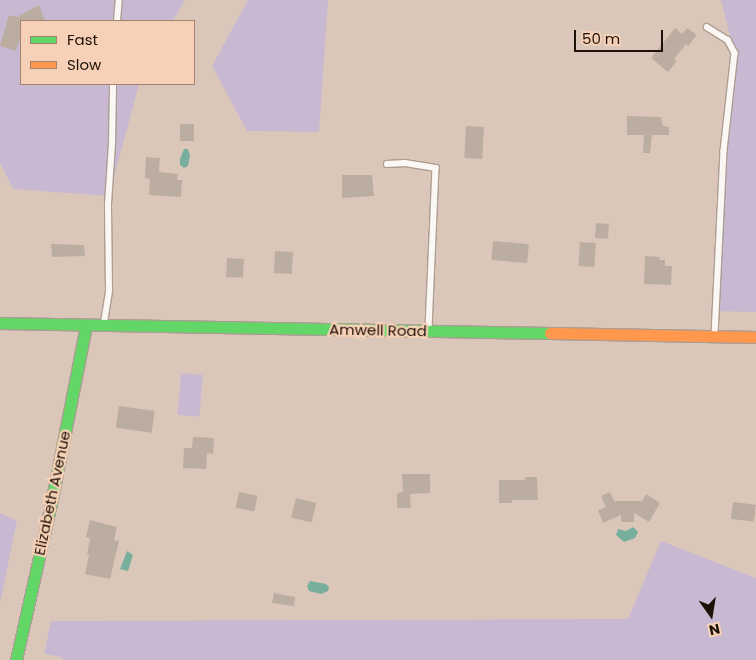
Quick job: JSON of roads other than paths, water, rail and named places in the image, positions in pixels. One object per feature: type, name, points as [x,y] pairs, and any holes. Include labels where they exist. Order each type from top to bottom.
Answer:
[{"type":"main road","name":"Amwell Road","points":[[0,324],[756,337]]},
{"type":"main road","name":"Elizabeth Avenue","points":[[16,660],[52,498],[86,325]]},
{"type":"lane","points":[[117,20],[119,0]]},
{"type":"lane","points":[[707,27],[728,40],[735,53],[724,151],[714,336]]},
{"type":"lane","points":[[104,325],[109,290],[108,204],[113,85]]},
{"type":"lane","points":[[387,164],[405,162],[436,168],[429,331]]},
{"type":"water","points":[[184,149],[188,149],[190,156],[188,166],[184,168],[180,165],[180,159]]},
{"type":"water","points":[[633,527],[638,532],[635,538],[624,542],[616,535],[618,529],[626,531]]},
{"type":"water","points":[[127,551],[133,555],[128,571],[120,569]]},
{"type":"water","points":[[310,581],[326,584],[329,587],[328,591],[321,594],[309,591],[307,586]]}]
